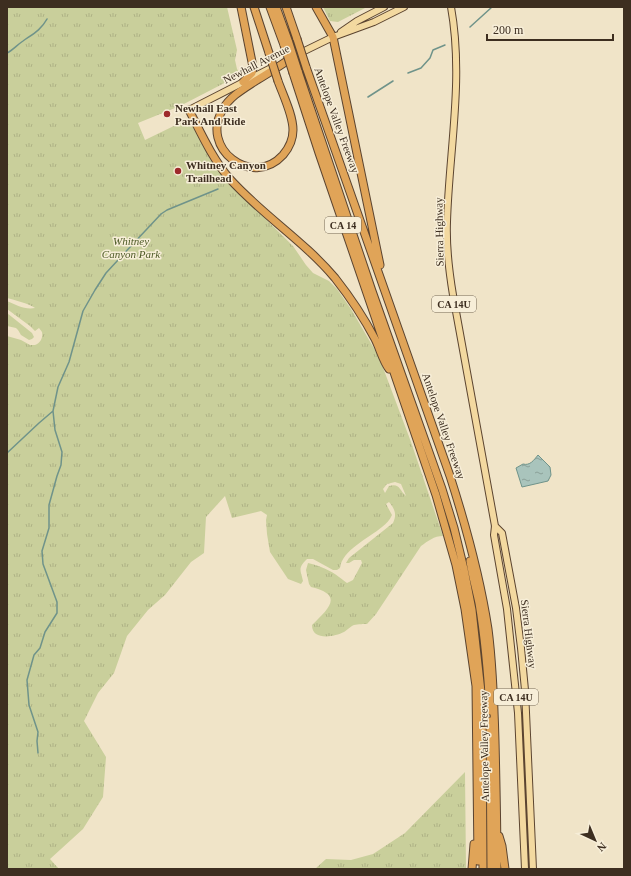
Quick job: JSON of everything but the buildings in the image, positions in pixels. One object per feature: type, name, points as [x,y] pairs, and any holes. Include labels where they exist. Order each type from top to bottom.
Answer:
[{"type":"highway","points":[[241,7],[253,67],[252,73],[243,82]]},
{"type":"highway","points":[[254,7],[269,53],[278,81],[292,122],[292,136],[288,148],[279,159],[261,167],[241,165],[229,158],[221,147],[217,134],[220,114],[227,103],[239,93],[294,57]]},
{"type":"highway","name":"Antelope Valley Freeway","points":[[270,7],[291,42],[300,70],[319,154],[432,482],[456,526],[479,579],[488,629],[494,681],[497,869]]},
{"type":"highway","points":[[276,7],[291,42]]},
{"type":"highway","points":[[281,7],[291,42]]},
{"type":"highway","name":"Antelope Valley Freeway","points":[[286,7],[291,42],[300,70],[386,294],[450,476],[456,526],[456,565],[466,617],[476,686],[478,869]]},
{"type":"highway","points":[[316,7],[333,37],[386,294]]},
{"type":"highway","points":[[300,70],[370,283],[442,489],[470,560],[478,602],[488,680],[490,715],[491,869]]},
{"type":"highway","points":[[189,110],[207,146],[228,177],[248,197],[316,257],[345,291],[366,322],[387,367],[396,377]]},
{"type":"highway","points":[[456,526],[472,610],[482,702],[483,869]]},
{"type":"highway","points":[[472,869],[473,848],[478,829]]},
{"type":"highway","points":[[497,832],[502,846],[505,869]]},
{"type":"main road","name":"Newhall Avenue","points":[[189,110],[333,37],[357,21],[384,7]]},
{"type":"main road","name":"Newhall Avenue","points":[[333,37],[374,22],[404,7]]},
{"type":"main road","name":"Sierra Highway","points":[[451,7],[456,44],[457,80],[447,217],[448,262],[495,526],[494,535],[507,609],[518,713],[525,869]]},
{"type":"main road","name":"Sierra Highway","points":[[495,526],[502,533],[514,595],[521,648],[525,690],[533,869]]},
{"type":"green space","name":"Whitney Canyon Park","points":[[7,7],[227,7],[237,50],[235,60],[239,72],[237,73],[238,76],[180,106],[138,123],[145,140],[182,122],[184,124],[186,122],[191,123],[211,161],[225,179],[293,246],[313,273],[329,281],[337,289],[351,309],[379,357],[411,442],[443,536],[434,538],[421,546],[376,614],[367,624],[354,625],[344,632],[335,635],[319,636],[313,630],[312,625],[328,608],[330,598],[328,594],[311,587],[309,584],[306,570],[308,563],[329,570],[347,583],[353,580],[362,563],[361,560],[354,560],[346,563],[349,558],[393,523],[395,515],[389,502],[386,504],[392,515],[388,522],[351,550],[342,562],[340,568],[333,570],[313,559],[307,559],[301,567],[303,581],[301,584],[288,579],[270,552],[267,534],[267,515],[261,511],[232,518],[225,496],[206,517],[204,553],[191,562],[165,595],[148,610],[127,636],[114,673],[98,693],[84,721],[106,757],[103,797],[83,829],[50,859],[59,869],[7,869],[7,336],[21,340],[30,345],[35,345],[42,338],[42,332],[39,328],[35,331],[7,309],[7,301],[24,308],[35,308],[7,298]],"holes":[[[395,482],[401,484],[406,496],[395,485],[389,486],[385,493],[383,489],[387,484]]]},
{"type":"green space","points":[[323,7],[367,7],[338,22],[330,21]]},
{"type":"green space","points":[[7,313],[32,333],[34,337],[29,340],[21,335],[16,328],[7,326]]},
{"type":"green space","points":[[465,772],[466,869],[315,869],[326,859],[351,860],[373,854],[405,833]]},
{"type":"water","points":[[538,455],[550,467],[551,475],[548,481],[522,487],[516,468],[523,464],[530,463]]},
{"type":"waterway","points":[[470,27],[492,7]]},
{"type":"waterway","points":[[7,53],[36,32],[47,19]]},
{"type":"waterway","points":[[408,73],[421,68],[430,58],[433,50],[445,45]]},
{"type":"waterway","points":[[368,97],[393,81]]},
{"type":"waterway","points":[[7,453],[53,411],[58,387],[69,362],[83,311],[106,273],[161,214],[167,210],[218,189]]},
{"type":"waterway","points":[[38,753],[38,732],[29,705],[27,680],[34,655],[40,648],[45,632],[57,613],[57,602],[43,564],[42,551],[49,528],[49,505],[61,465],[62,452],[55,430],[53,411]]},
{"type":"place","name":"Newhall East Park And Ride","points":[[167,114]]},
{"type":"place","name":"Whitney Canyon Trailhead","points":[[178,171]]}]
